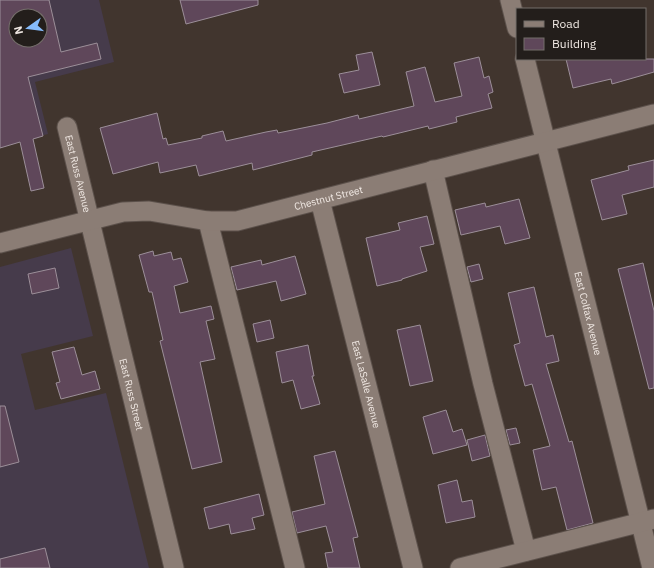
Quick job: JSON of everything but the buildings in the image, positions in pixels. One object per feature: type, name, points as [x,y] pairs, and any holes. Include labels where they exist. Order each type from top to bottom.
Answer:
[{"type":"street","points":[[510,0],[516,24]]},
{"type":"street","name":"East Colfax Avenue","points":[[525,60],[545,141],[647,521],[652,568]]},
{"type":"street","name":"Chestnut Street","points":[[0,243],[123,212],[149,211],[208,221],[237,220],[654,114]]},
{"type":"street","name":"East Russ Avenue","points":[[67,127],[90,220]]},
{"type":"street","points":[[433,170],[483,384],[526,551]]},
{"type":"street","name":"East LaSalle Avenue","points":[[320,200],[413,568]]},
{"type":"street","name":"East Russ Street","points":[[90,220],[174,568]]},
{"type":"street","points":[[208,221],[296,568]]},
{"type":"street","points":[[460,568],[647,521]]},
{"type":"shaded area","points":[[0,0],[99,0],[114,62],[35,82],[48,134],[0,146]]},
{"type":"shaded area","points":[[71,248],[93,336],[21,354],[35,410],[106,393],[149,568],[0,568],[0,267]]}]
